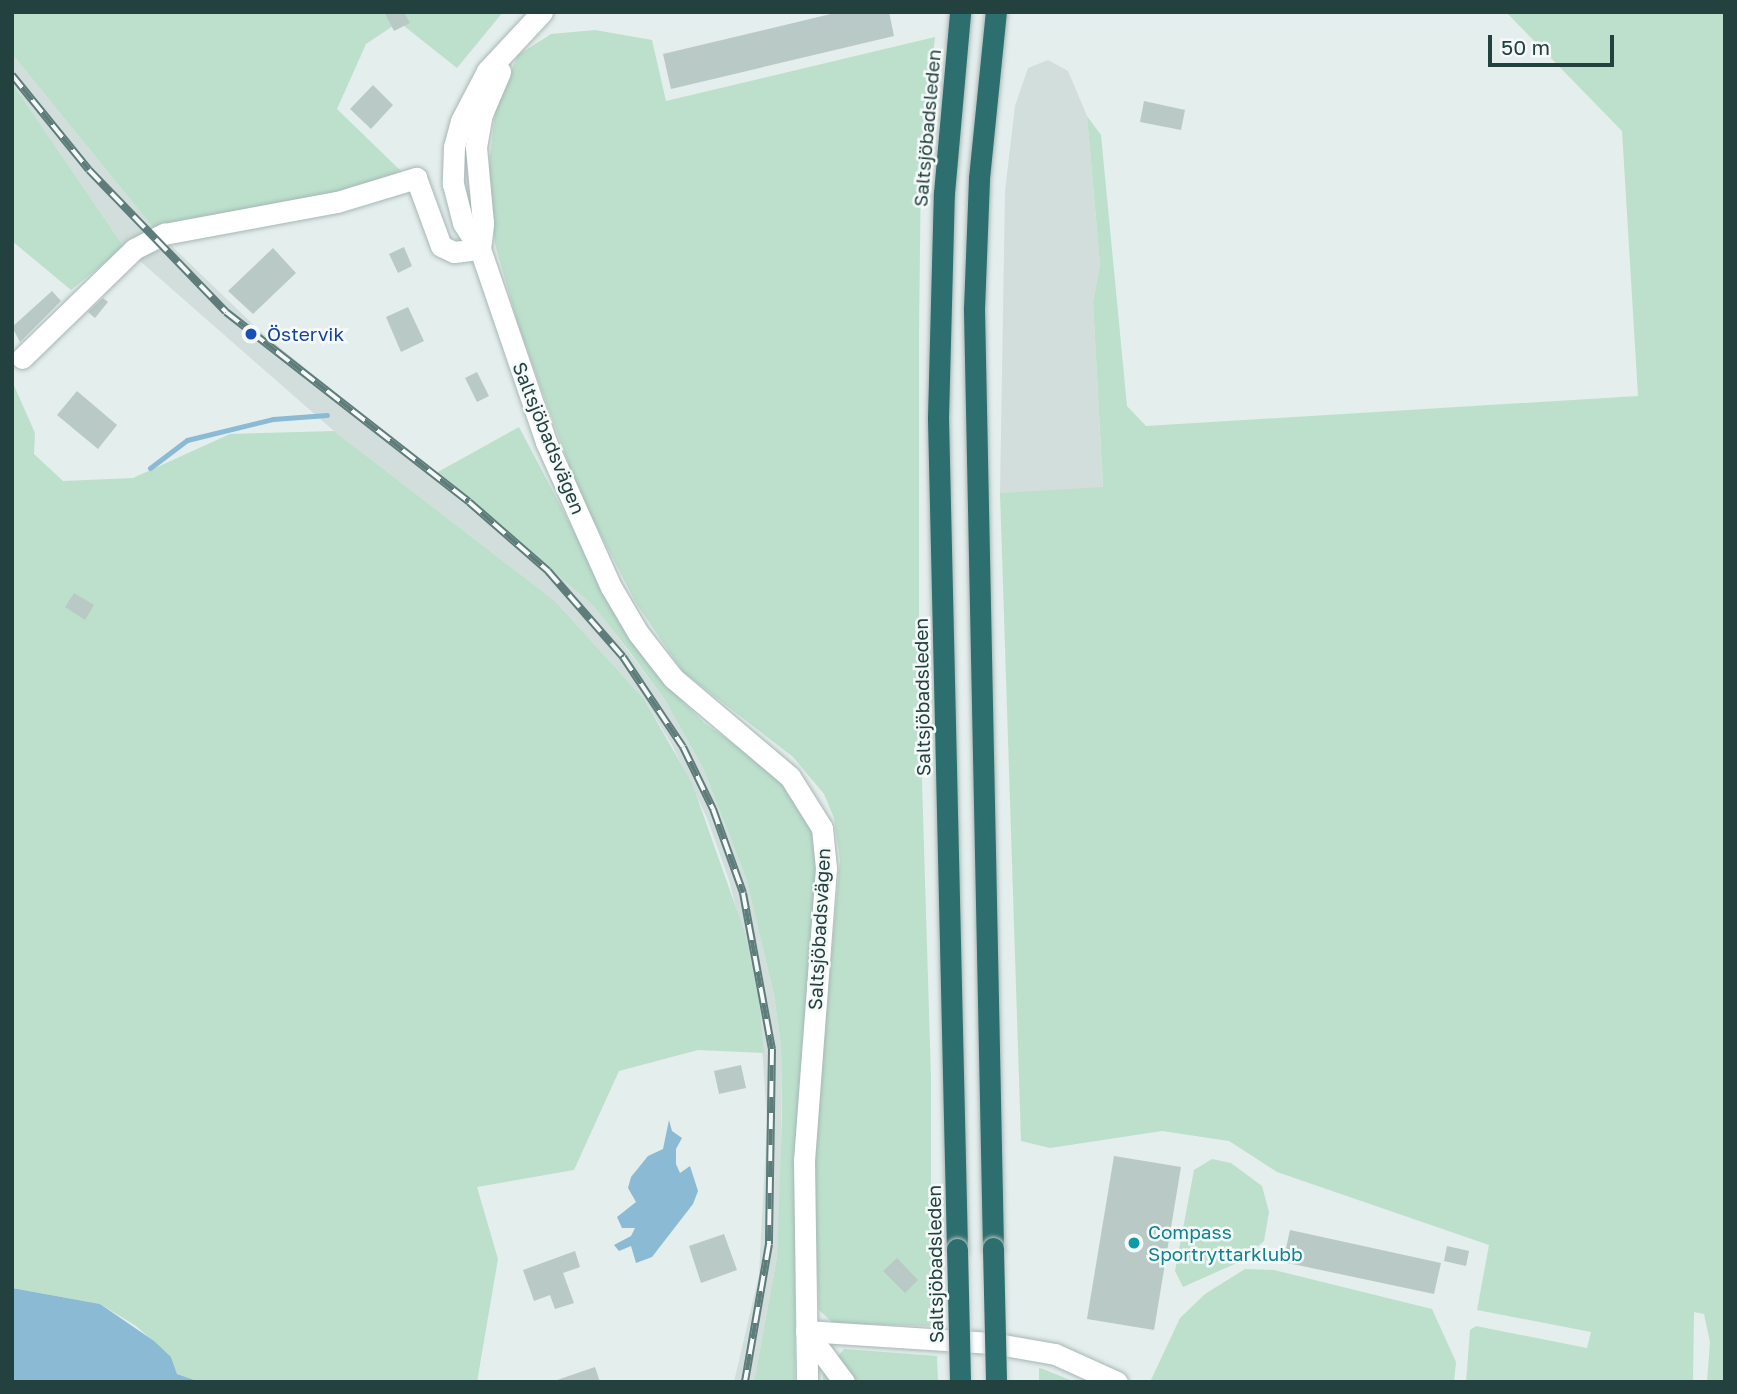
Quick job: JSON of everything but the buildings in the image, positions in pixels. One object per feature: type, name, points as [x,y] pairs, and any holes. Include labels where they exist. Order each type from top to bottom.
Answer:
[{"type":"highway","name":"Saltsjöbadsleden","points":[[960,12],[944,193],[938,391],[960,1382]]},
{"type":"highway","points":[[996,12],[979,178],[974,309],[996,1382]]},
{"type":"street","name":"Saltsjöbadsvägen","points":[[542,12],[510,51],[482,114],[476,147],[483,223],[480,249],[547,442],[611,587],[638,633],[673,678],[790,777],[822,828],[826,867],[804,1160],[807,1382]]},
{"type":"street","points":[[22,358],[125,257],[152,238],[337,202],[416,178],[441,246],[454,252],[480,249]]},
{"type":"street","points":[[806,1331],[844,1382]]},
{"type":"street","points":[[806,1331],[992,1343],[1055,1354],[1117,1382]]},
{"type":"shaded area","points":[[12,54],[156,231],[261,332],[592,603],[665,700],[703,768],[746,878],[774,995],[781,1046],[782,1192],[777,1257],[754,1382],[734,1382],[759,1275],[767,1122],[759,1000],[729,880],[707,818],[672,745],[644,699],[555,601],[334,431],[124,247],[12,83]]},
{"type":"shaded area","points":[[1048,60],[1068,71],[1087,116],[1100,265],[1093,302],[1103,488],[1000,493],[1005,191],[1015,106],[1028,68]]},
{"type":"green space","points":[[12,12],[503,12],[457,68],[399,22],[366,44],[337,109],[404,174],[363,188],[156,231],[12,54]]},
{"type":"green space","points":[[1506,12],[1725,12],[1725,1382],[1707,1382],[1710,1342],[1704,1314],[1694,1312],[1693,1382],[1466,1382],[1470,1330],[1476,1326],[1587,1348],[1591,1332],[1477,1310],[1489,1245],[1277,1172],[1229,1141],[1162,1131],[1050,1148],[1021,1141],[1000,493],[1103,487],[1093,302],[1100,265],[1087,116],[1101,135],[1127,406],[1146,426],[1638,396],[1622,131]]},
{"type":"green space","points":[[595,30],[652,40],[666,101],[935,37],[921,163],[919,333],[919,682],[931,1078],[931,1326],[833,1323],[819,1310],[813,1159],[840,860],[834,818],[824,794],[793,757],[683,672],[636,603],[578,490],[518,324],[496,248],[486,191],[496,105],[518,55],[551,34]]},
{"type":"green space","points":[[12,83],[124,247],[71,290],[12,241]]},
{"type":"green space","points":[[12,381],[35,433],[34,454],[63,481],[133,478],[230,434],[334,431],[555,601],[644,699],[692,783],[745,933],[759,1000],[764,1053],[698,1050],[619,1071],[574,1170],[477,1187],[498,1259],[477,1382],[200,1382],[177,1374],[171,1357],[136,1326],[100,1304],[12,1288]]},
{"type":"green space","points":[[519,427],[626,630],[666,684],[704,723],[762,763],[801,802],[814,832],[819,860],[795,1192],[795,1382],[754,1382],[777,1257],[782,1120],[781,1046],[774,995],[746,878],[703,768],[665,700],[629,651],[592,604],[436,473]]},
{"type":"green space","points":[[1212,1159],[1231,1163],[1262,1186],[1269,1212],[1264,1241],[1239,1262],[1183,1287],[1175,1271],[1194,1170]]},
{"type":"green space","points":[[1245,1269],[1274,1270],[1432,1309],[1456,1362],[1454,1382],[1150,1382],[1180,1318],[1205,1294]]},
{"type":"green space","points":[[844,1349],[937,1356],[938,1382],[823,1382],[823,1374]]},
{"type":"green space","points":[[1039,1368],[1043,1369],[1075,1382],[1039,1382]]},
{"type":"water","points":[[669,1120],[672,1131],[682,1138],[676,1149],[676,1164],[680,1173],[690,1166],[698,1191],[693,1204],[652,1257],[636,1263],[631,1246],[619,1251],[614,1245],[631,1236],[635,1228],[622,1228],[617,1217],[636,1202],[628,1188],[631,1177],[648,1156],[663,1149]]},
{"type":"water","points":[[12,1288],[100,1304],[154,1341],[171,1357],[177,1374],[200,1382],[12,1382]]},
{"type":"waterway","points":[[150,468],[187,440],[273,419],[327,415]]},
{"type":"railway","points":[[12,75],[89,170],[226,312],[469,502],[548,571],[623,657],[683,747],[713,809],[743,893],[772,1049],[769,1244],[745,1382]]},
{"type":"place","name":"Östervik","points":[[251,334]]},
{"type":"place","name":"Compass Sportryttarklubb","points":[[1134,1243]]}]
